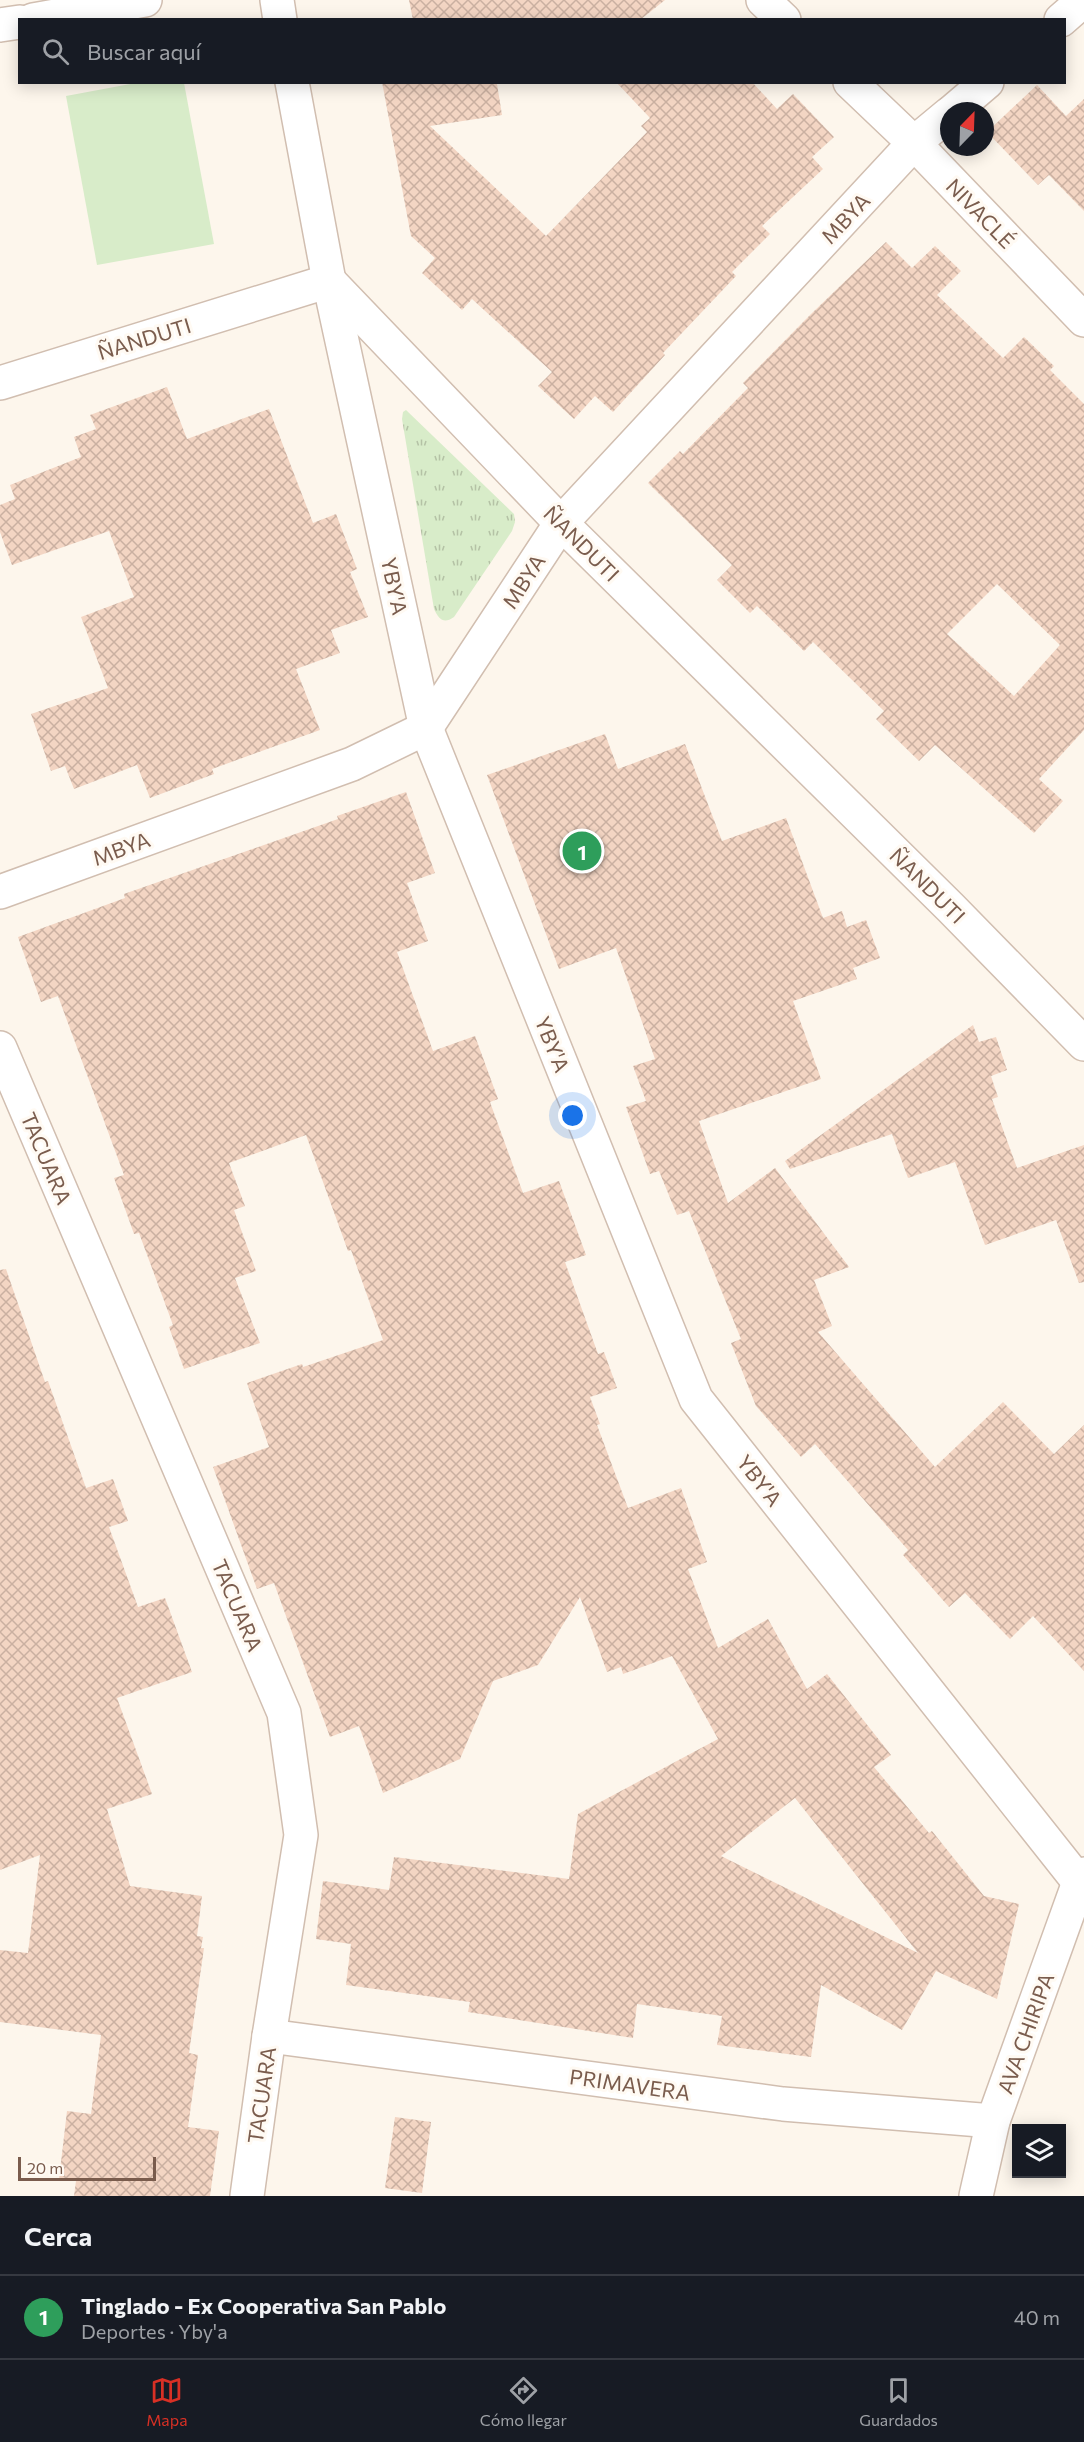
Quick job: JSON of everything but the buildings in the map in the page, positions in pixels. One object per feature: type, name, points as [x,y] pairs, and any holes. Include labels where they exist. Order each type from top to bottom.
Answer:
[{"type":"street","points":[[44,18],[145,0]]},
{"type":"street","points":[[277,0],[280,18]]},
{"type":"street","points":[[763,0],[782,18]]},
{"type":"street","points":[[1063,18],[1084,0]]},
{"type":"street","points":[[0,25],[18,22]]},
{"type":"street","name":"YBY'A","points":[[292,84],[329,281],[426,728],[696,1399],[1082,1878]]},
{"type":"street","name":"NIVACLÉ","points":[[852,84],[914,144],[1084,320]]},
{"type":"street","points":[[964,102],[985,84]]},
{"type":"street","name":"MBYA","points":[[0,892],[352,764],[426,728],[561,523],[914,144],[940,122]]},
{"type":"street","name":"ÑANDUTI","points":[[0,383],[329,281],[561,523],[951,908],[1084,1044]]},
{"type":"street","name":"TACUARA","points":[[0,1048],[284,1713],[301,1835],[269,2036],[247,2196]]},
{"type":"street","name":"AVA CHIRIPA","points":[[976,2196],[993,2121],[1082,1878]]},
{"type":"street","name":"PRIMAVERA","points":[[269,2036],[783,2104],[993,2121]]},
{"type":"green space","points":[[130,84],[184,84],[214,244],[97,265],[66,96]]},
{"type":"green space","points":[[406,410],[514,514],[515,522],[512,531],[454,617],[447,620],[440,618],[434,609],[402,419],[403,412]]},
{"type":"place","name":"Tinglado - Ex Cooperativa San Pablo","points":[[582,851]]}]
